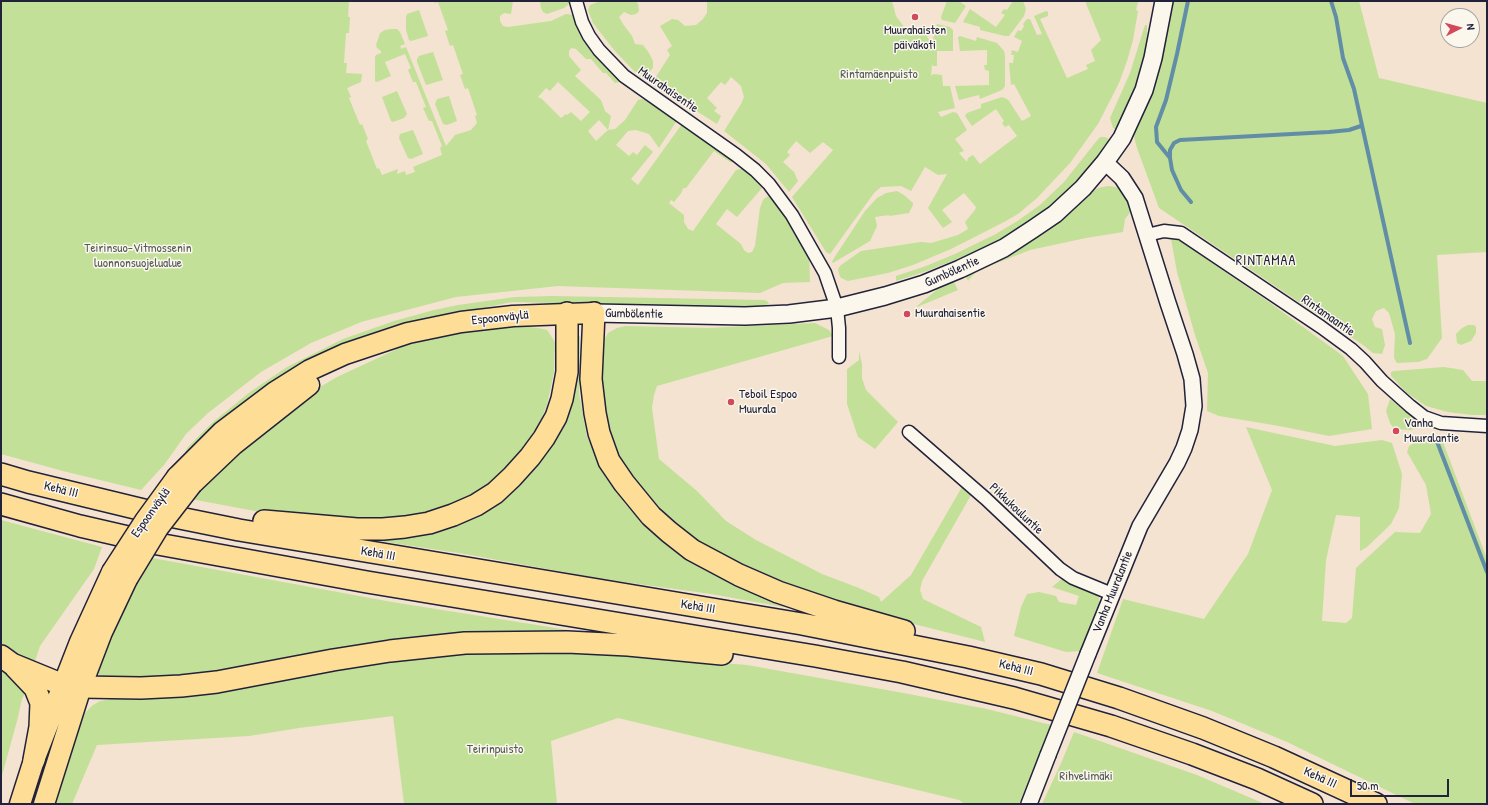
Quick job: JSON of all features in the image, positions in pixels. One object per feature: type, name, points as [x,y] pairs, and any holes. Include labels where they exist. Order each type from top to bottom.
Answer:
[{"type":"highway","points":[[160,514],[235,517],[280,524],[383,529],[429,523],[453,516],[476,505],[494,493],[512,478],[544,438],[556,417],[562,399],[567,372],[567,313]]},
{"type":"highway","points":[[594,313],[591,379],[599,433],[609,461],[624,483],[651,516],[692,550],[740,576],[778,592],[834,612],[904,631],[968,657]]},
{"type":"highway","name":"Kehä III","points":[[1,474],[35,484],[160,514],[239,530],[802,624],[968,657],[1041,674],[1133,703],[1202,728],[1274,757],[1376,804]]},
{"type":"highway","name":"Kehä III","points":[[1,504],[80,526],[158,544],[359,580],[815,656],[902,672],[1014,698],[1111,726],[1207,760],[1312,804]]},
{"type":"highway","points":[[7,660],[56,682],[72,685],[141,688],[182,686],[217,682],[390,651],[465,643],[567,642],[628,645],[747,657],[815,656]]},
{"type":"highway","points":[[7,660],[35,688],[41,703],[40,726],[34,760]]},
{"type":"main road","name":"Gumbölentie","points":[[594,313],[745,316],[789,314],[837,308],[924,284],[1004,248],[1055,214],[1083,188],[1105,162],[1122,138],[1144,90],[1153,58],[1164,1]]},
{"type":"main road","name":"Espoonväylä","points":[[44,804],[72,685],[93,611],[119,575],[145,521],[184,480],[222,432],[274,392],[310,370],[345,354],[408,333],[461,322],[513,316],[594,313]]},
{"type":"main road","name":"Espoonväylä","points":[[20,804],[34,760],[72,685]]},
{"type":"street","name":"Muurahaisentie","points":[[576,1],[582,22],[589,36],[599,50],[624,76],[736,155],[770,184],[792,215],[825,273],[837,308],[839,357]]},
{"type":"street","name":"Vanha Muuralantie","points":[[1029,804],[1140,526],[1177,463],[1190,430],[1193,413],[1194,398],[1192,379],[1135,198],[1122,178],[1105,162]]},
{"type":"street","name":"Rintamaantie","points":[[1147,235],[1164,231],[1181,233],[1314,322],[1351,349],[1382,381],[1424,416],[1441,423],[1487,426]]},
{"type":"street","name":"Pikkukouluntie","points":[[910,432],[986,499],[1060,569],[1073,578],[1112,594]]},
{"type":"green space","name":"Teirinsuo-Vitmossenin luonnonsuojelualue","points":[[1,1],[349,1],[349,33],[346,33],[344,63],[347,63],[346,73],[362,74],[361,82],[347,88],[351,97],[349,98],[360,125],[362,124],[368,139],[366,141],[377,169],[379,168],[382,175],[398,169],[397,174],[405,171],[406,175],[415,172],[413,167],[442,155],[440,148],[442,146],[432,121],[429,121],[423,108],[426,107],[416,82],[413,82],[408,70],[411,68],[405,54],[385,62],[391,76],[377,82],[375,81],[375,57],[381,53],[376,45],[380,33],[391,29],[397,29],[400,32],[405,44],[400,46],[401,49],[406,47],[446,146],[455,135],[471,130],[477,123],[475,116],[477,115],[468,88],[465,89],[460,75],[463,74],[453,45],[450,46],[445,31],[448,30],[438,2],[434,3],[434,1],[513,1],[511,14],[504,13],[500,16],[500,21],[503,26],[508,27],[551,21],[566,14],[573,15],[619,79],[619,82],[615,83],[606,73],[603,73],[591,59],[586,59],[576,49],[571,48],[569,51],[569,56],[581,70],[575,76],[601,100],[605,111],[611,116],[608,130],[615,129],[625,120],[638,100],[642,99],[660,106],[675,117],[676,122],[659,148],[649,134],[636,130],[628,131],[616,145],[629,156],[633,152],[637,155],[645,145],[653,152],[631,179],[638,185],[682,124],[735,160],[730,162],[714,151],[674,202],[671,200],[669,203],[684,215],[684,222],[688,229],[693,231],[736,170],[745,168],[762,184],[762,188],[737,217],[727,209],[716,224],[741,244],[744,250],[748,253],[752,252],[755,246],[760,208],[766,197],[772,196],[809,253],[810,282],[783,283],[760,293],[558,286],[456,297],[361,322],[311,343],[261,372],[208,413],[186,434],[164,465],[141,490],[1,454]],"holes":[[[558,82],[590,112],[581,121],[571,112],[561,118],[542,99],[538,97],[546,88],[550,91]],[[599,120],[608,130],[596,141],[588,131]]]},
{"type":"green space","points":[[540,1],[570,1],[564,8],[547,14],[543,12]]},
{"type":"green space","points":[[601,1],[636,1],[638,4],[639,11],[636,14],[631,15],[624,12],[619,17],[632,36],[635,44],[643,45],[649,53],[653,61],[653,68],[648,73],[643,75],[634,71],[614,50],[593,23],[588,10],[590,5]]},
{"type":"green space","name":"Rintamäenpuisto","points":[[707,1],[892,1],[896,16],[907,31],[926,35],[932,44],[937,24],[950,27],[953,30],[953,51],[937,51],[937,66],[933,66],[932,64],[931,76],[933,74],[942,75],[943,86],[950,86],[955,108],[938,112],[941,117],[953,112],[957,113],[967,130],[955,139],[964,151],[959,153],[967,162],[968,158],[973,155],[980,164],[1017,136],[1009,125],[1005,127],[1002,123],[1004,121],[996,109],[972,126],[965,116],[967,113],[981,108],[981,104],[1002,97],[1009,101],[1022,121],[1031,116],[1014,84],[1011,85],[1009,63],[1013,63],[1014,55],[1011,55],[1012,50],[1018,52],[1022,41],[1014,37],[1018,30],[1021,31],[1024,26],[1023,24],[1027,19],[1030,19],[1037,35],[1042,34],[1034,16],[1046,11],[1048,12],[1048,16],[1040,19],[1067,78],[1088,69],[1086,65],[1095,61],[1091,50],[1101,40],[1085,1],[1140,1],[1138,2],[1136,10],[1138,11],[1133,40],[1127,61],[1119,83],[1098,124],[1070,163],[1037,198],[1018,214],[951,249],[913,265],[888,273],[848,281],[841,278],[838,269],[841,265],[861,251],[921,242],[931,243],[958,235],[968,229],[965,222],[976,207],[964,193],[942,210],[952,222],[943,228],[928,208],[947,174],[938,175],[925,167],[911,191],[901,186],[881,187],[874,193],[830,254],[826,252],[792,197],[833,150],[823,142],[810,153],[796,141],[787,152],[790,155],[783,162],[794,172],[798,181],[789,192],[766,164],[724,131],[744,97],[741,86],[731,77],[725,85],[721,82],[707,98],[717,108],[714,111],[721,116],[717,124],[652,83],[670,55],[667,50],[672,46],[660,26],[672,19],[678,20],[685,26],[696,25],[707,13]]},
{"type":"green space","points":[[947,1],[959,1],[966,6],[955,23],[942,20],[941,17]]},
{"type":"green space","points":[[1013,1],[1023,1],[1026,9],[1024,16],[1009,36],[980,30],[980,27],[963,22],[970,9],[996,27],[1005,15],[1001,13],[1004,9],[1007,10]]},
{"type":"green space","points":[[1170,1],[1359,1],[1379,78],[1487,103],[1487,252],[1437,255],[1442,338],[1427,359],[1418,362],[1397,363],[1394,358],[1395,334],[1389,313],[1384,308],[1376,311],[1372,319],[1375,327],[1382,329],[1385,345],[1382,354],[1373,353],[1159,208],[1133,133]]},
{"type":"green space","points":[[419,10],[428,36],[411,41],[409,40],[406,30],[406,17],[407,14]]},
{"type":"green space","points":[[1145,25],[1147,25],[1147,57],[1134,95],[1117,130],[1113,128],[1110,118],[1130,73]]},
{"type":"green space","points":[[960,36],[976,41],[977,37],[997,43],[1004,51],[1005,86],[1002,90],[980,99],[979,95],[959,100],[955,86],[989,85],[989,71],[985,70],[984,65],[987,65],[987,50],[960,51],[958,37]]},
{"type":"green space","points":[[433,52],[443,80],[426,85],[417,59],[419,56]]},
{"type":"green space","points":[[397,91],[407,114],[404,118],[393,122],[391,121],[382,97]]},
{"type":"green space","points":[[449,96],[457,121],[447,125],[443,124],[435,104],[437,99]]},
{"type":"green space","points":[[413,130],[423,154],[411,159],[408,158],[399,138],[400,134]]},
{"type":"green space","points":[[1101,137],[1105,137],[1110,140],[1093,164],[1069,191],[1046,210],[999,242],[927,271],[896,281],[896,276],[955,254],[996,234],[1019,220],[1040,205],[1064,182]]},
{"type":"green space","points":[[1108,186],[1116,187],[1123,191],[1131,208],[1131,211],[1125,219],[1123,232],[1030,250],[975,273],[968,281],[965,275],[1049,228],[1072,211],[1092,192],[1098,188]]},
{"type":"green space","points":[[897,191],[913,203],[909,213],[875,217],[877,226],[870,241],[833,263],[834,258],[865,211],[877,198],[886,193]]},
{"type":"green space","points":[[1171,239],[1177,239],[1266,300],[1343,356],[1368,394],[1372,429],[1329,436],[1219,416],[1207,411],[1208,373],[1195,335],[1177,272]]},
{"type":"green space","points":[[954,282],[958,290],[917,307],[938,289]]},
{"type":"green space","points":[[553,296],[764,300],[769,304],[757,307],[740,308],[512,302],[435,318],[396,329],[187,453],[185,452],[188,447],[213,422],[250,392],[287,367],[343,339],[394,321],[458,305],[515,297]]},
{"type":"green space","points":[[815,323],[829,330],[833,336],[657,386],[652,408],[659,459],[697,491],[726,521],[756,540],[822,574],[879,597],[881,602],[911,575],[962,487],[971,495],[922,581],[920,590],[923,599],[981,627],[985,642],[898,620],[880,617],[744,570],[670,526],[611,450],[599,397],[602,343],[608,333],[625,326],[708,328]]},
{"type":"green space","points":[[512,325],[547,330],[555,342],[554,372],[547,405],[538,427],[513,461],[482,491],[443,508],[406,517],[344,520],[271,514],[191,499],[198,489],[298,400],[337,377],[408,344],[457,332]]},
{"type":"green space","points":[[1468,325],[1474,325],[1476,327],[1476,333],[1471,341],[1461,345],[1457,343],[1456,334]]},
{"type":"green space","points":[[575,335],[580,336],[579,393],[587,437],[602,468],[625,504],[659,539],[697,564],[800,610],[711,594],[602,579],[465,554],[359,538],[445,527],[547,444]]},
{"type":"green space","points":[[859,351],[862,364],[862,378],[866,390],[898,422],[875,449],[858,437],[847,404],[847,369],[859,360]]},
{"type":"green space","points":[[1444,367],[1463,370],[1472,381],[1487,381],[1487,415],[1448,412],[1426,406],[1407,393],[1391,376],[1391,372],[1394,371]]},
{"type":"green space","points":[[1390,399],[1413,417],[1428,425],[1411,430],[1394,429],[1390,423],[1386,411]]},
{"type":"green space","points":[[1246,427],[1335,446],[1382,440],[1392,443],[1402,474],[1399,508],[1391,524],[1367,547],[1360,551],[1360,517],[1336,515],[1326,560],[1322,621],[1346,623],[1352,618],[1356,568],[1395,532],[1420,533],[1431,514],[1426,485],[1407,452],[1409,446],[1417,441],[1440,434],[1487,559],[1487,804],[1415,804],[1287,742],[1212,711],[1097,673],[1123,599],[1204,619],[1248,554],[1272,490]]},
{"type":"green space","points":[[1,520],[102,547],[94,569],[40,646],[34,664],[1,644]]},
{"type":"green space","points":[[147,557],[392,602],[606,636],[175,679],[101,678],[98,673],[98,668],[103,654]]},
{"type":"green space","points":[[1063,578],[1095,592],[1099,598],[1100,607],[1094,625],[1080,651],[1066,652],[1014,636],[1021,607],[1027,594],[1039,592],[1056,596],[1059,602],[1076,605],[1079,596],[1052,587]]},
{"type":"green space","name":"Teirinpuisto","points":[[513,650],[622,655],[747,665],[987,709],[1051,725],[1019,804],[965,804],[959,800],[618,718],[551,741],[557,804],[404,804],[393,716],[249,736],[97,745],[72,804],[52,804],[81,720],[85,713],[93,705],[100,701],[190,695],[356,665]]},
{"type":"green space","points":[[1,668],[29,686],[22,699],[1,779]]},
{"type":"green space","name":"Rihvelimäki","points":[[1074,732],[1197,775],[1265,804],[1042,804]]},
{"type":"waterway","points":[[1170,158],[1157,142],[1156,127],[1166,100],[1188,1]]},
{"type":"waterway","points":[[1331,1],[1336,17],[1343,58],[1354,89],[1410,343]]},
{"type":"waterway","points":[[1191,202],[1181,190],[1172,170],[1170,150],[1174,143],[1180,140],[1329,132],[1349,130],[1361,126]]},
{"type":"waterway","points":[[1436,439],[1487,572]]},
{"type":"place","name":"Muurahaisten päiväkoti","points":[[915,17]]},
{"type":"place","name":"Muurahaisentie","points":[[907,314]]},
{"type":"place","name":"Teboil Espoo Muurala","points":[[731,402]]},
{"type":"place","name":"Vanha Muuralantie","points":[[1396,431]]},
{"type":"district","name":"RINTAMAA","points":[[1266,261]]}]
